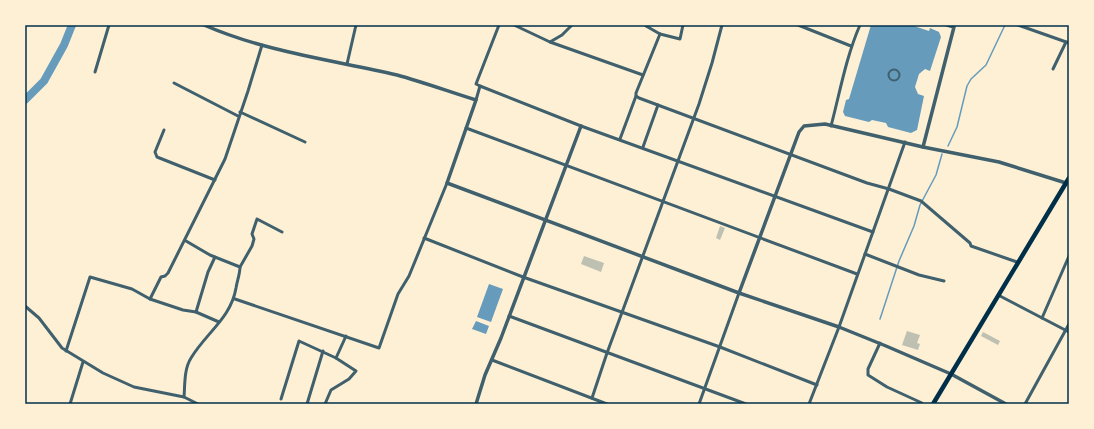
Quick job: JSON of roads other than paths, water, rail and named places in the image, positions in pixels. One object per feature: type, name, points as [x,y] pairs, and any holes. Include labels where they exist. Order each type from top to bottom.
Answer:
[{"type":"main road","points":[[933,404],[1000,296],[1017,262],[1067,184],[1069,178]]},
{"type":"street","points":[[95,72],[109,25]]},
{"type":"street","points":[[204,25],[262,45],[294,54],[399,76],[476,100]]},
{"type":"street","points":[[347,64],[356,25]]},
{"type":"street","points":[[498,25],[476,84],[581,126],[643,147],[873,232]]},
{"type":"street","points":[[514,25],[550,42],[643,75]]},
{"type":"street","points":[[550,42],[562,35],[572,25]]},
{"type":"street","points":[[646,26],[660,34],[680,39],[683,25]]},
{"type":"street","points":[[592,398],[693,118],[712,63],[722,25]]},
{"type":"street","points":[[798,25],[851,46]]},
{"type":"street","points":[[831,126],[847,68],[851,46],[860,25]]},
{"type":"street","points":[[923,147],[954,27],[947,25]]},
{"type":"street","points":[[1018,25],[1067,42],[1053,69]]},
{"type":"street","points":[[620,139],[643,75],[660,34]]},
{"type":"street","points":[[150,299],[161,277],[168,273],[186,241],[225,159],[262,45]]},
{"type":"street","points":[[894,69],[898,71],[900,75],[898,78],[891,79],[888,75],[890,71],[894,69]]},
{"type":"street","points":[[174,83],[239,114],[305,142]]},
{"type":"street","points":[[235,298],[379,348],[398,294],[409,276],[447,183],[480,86]]},
{"type":"street","points":[[636,96],[791,155],[923,202],[970,243],[971,246],[1017,262]]},
{"type":"street","points":[[643,147],[658,105]]},
{"type":"street","points":[[476,404],[485,375],[581,126]]},
{"type":"street","points":[[699,404],[799,132],[804,126],[831,126],[923,147],[999,162],[1067,184]]},
{"type":"street","points":[[466,128],[857,274]]},
{"type":"street","points":[[164,130],[155,152],[157,157],[215,180]]},
{"type":"street","points":[[809,404],[839,327],[905,142]]},
{"type":"street","points":[[447,183],[739,293],[839,327],[880,343],[951,374],[1006,404]]},
{"type":"street","points":[[184,397],[186,369],[191,358],[227,314],[235,298],[240,267],[252,246],[254,239],[252,234],[257,219],[282,232]]},
{"type":"street","points":[[424,238],[523,277],[720,347],[816,385]]},
{"type":"street","points":[[186,241],[215,257],[240,267]]},
{"type":"street","points":[[865,254],[919,275],[944,281]]},
{"type":"street","points":[[1042,318],[1069,256]]},
{"type":"street","points":[[196,312],[208,272],[215,257]]},
{"type":"street","points":[[66,351],[90,277],[132,289],[150,299],[183,310],[196,312],[220,322]]},
{"type":"street","points":[[1000,296],[1067,331]]},
{"type":"street","points":[[25,306],[39,318],[66,351],[83,362],[121,383],[184,397],[198,404]]},
{"type":"street","points":[[509,316],[746,404]]},
{"type":"street","points":[[1025,404],[1067,331],[1069,324]]},
{"type":"street","points":[[336,358],[346,336]]},
{"type":"street","points":[[281,399],[299,341],[336,358],[356,372],[349,379],[331,390],[325,404]]},
{"type":"street","points":[[880,343],[868,369],[868,375],[887,388],[922,403]]},
{"type":"street","points":[[307,404],[323,351]]},
{"type":"street","points":[[492,360],[607,404]]},
{"type":"street","points":[[70,404],[83,362]]},
{"type":"water","points":[[871,25],[911,25],[929,31],[930,28],[939,32],[941,37],[930,71],[925,69],[919,74],[915,87],[918,94],[924,96],[917,130],[911,133],[888,127],[886,123],[872,120],[869,122],[845,116],[843,112],[846,100],[849,99]]},
{"type":"water","points":[[489,284],[503,289],[491,322],[477,317]]},
{"type":"water","points":[[476,321],[489,326],[486,334],[472,329]]},
{"type":"waterway","points":[[25,100],[44,81],[64,45],[72,25]]},
{"type":"waterway","points":[[948,146],[957,127],[967,86],[971,79],[986,65],[1005,25]]},
{"type":"waterway","points":[[880,319],[899,261],[914,226],[920,205],[936,175],[942,154]]}]
